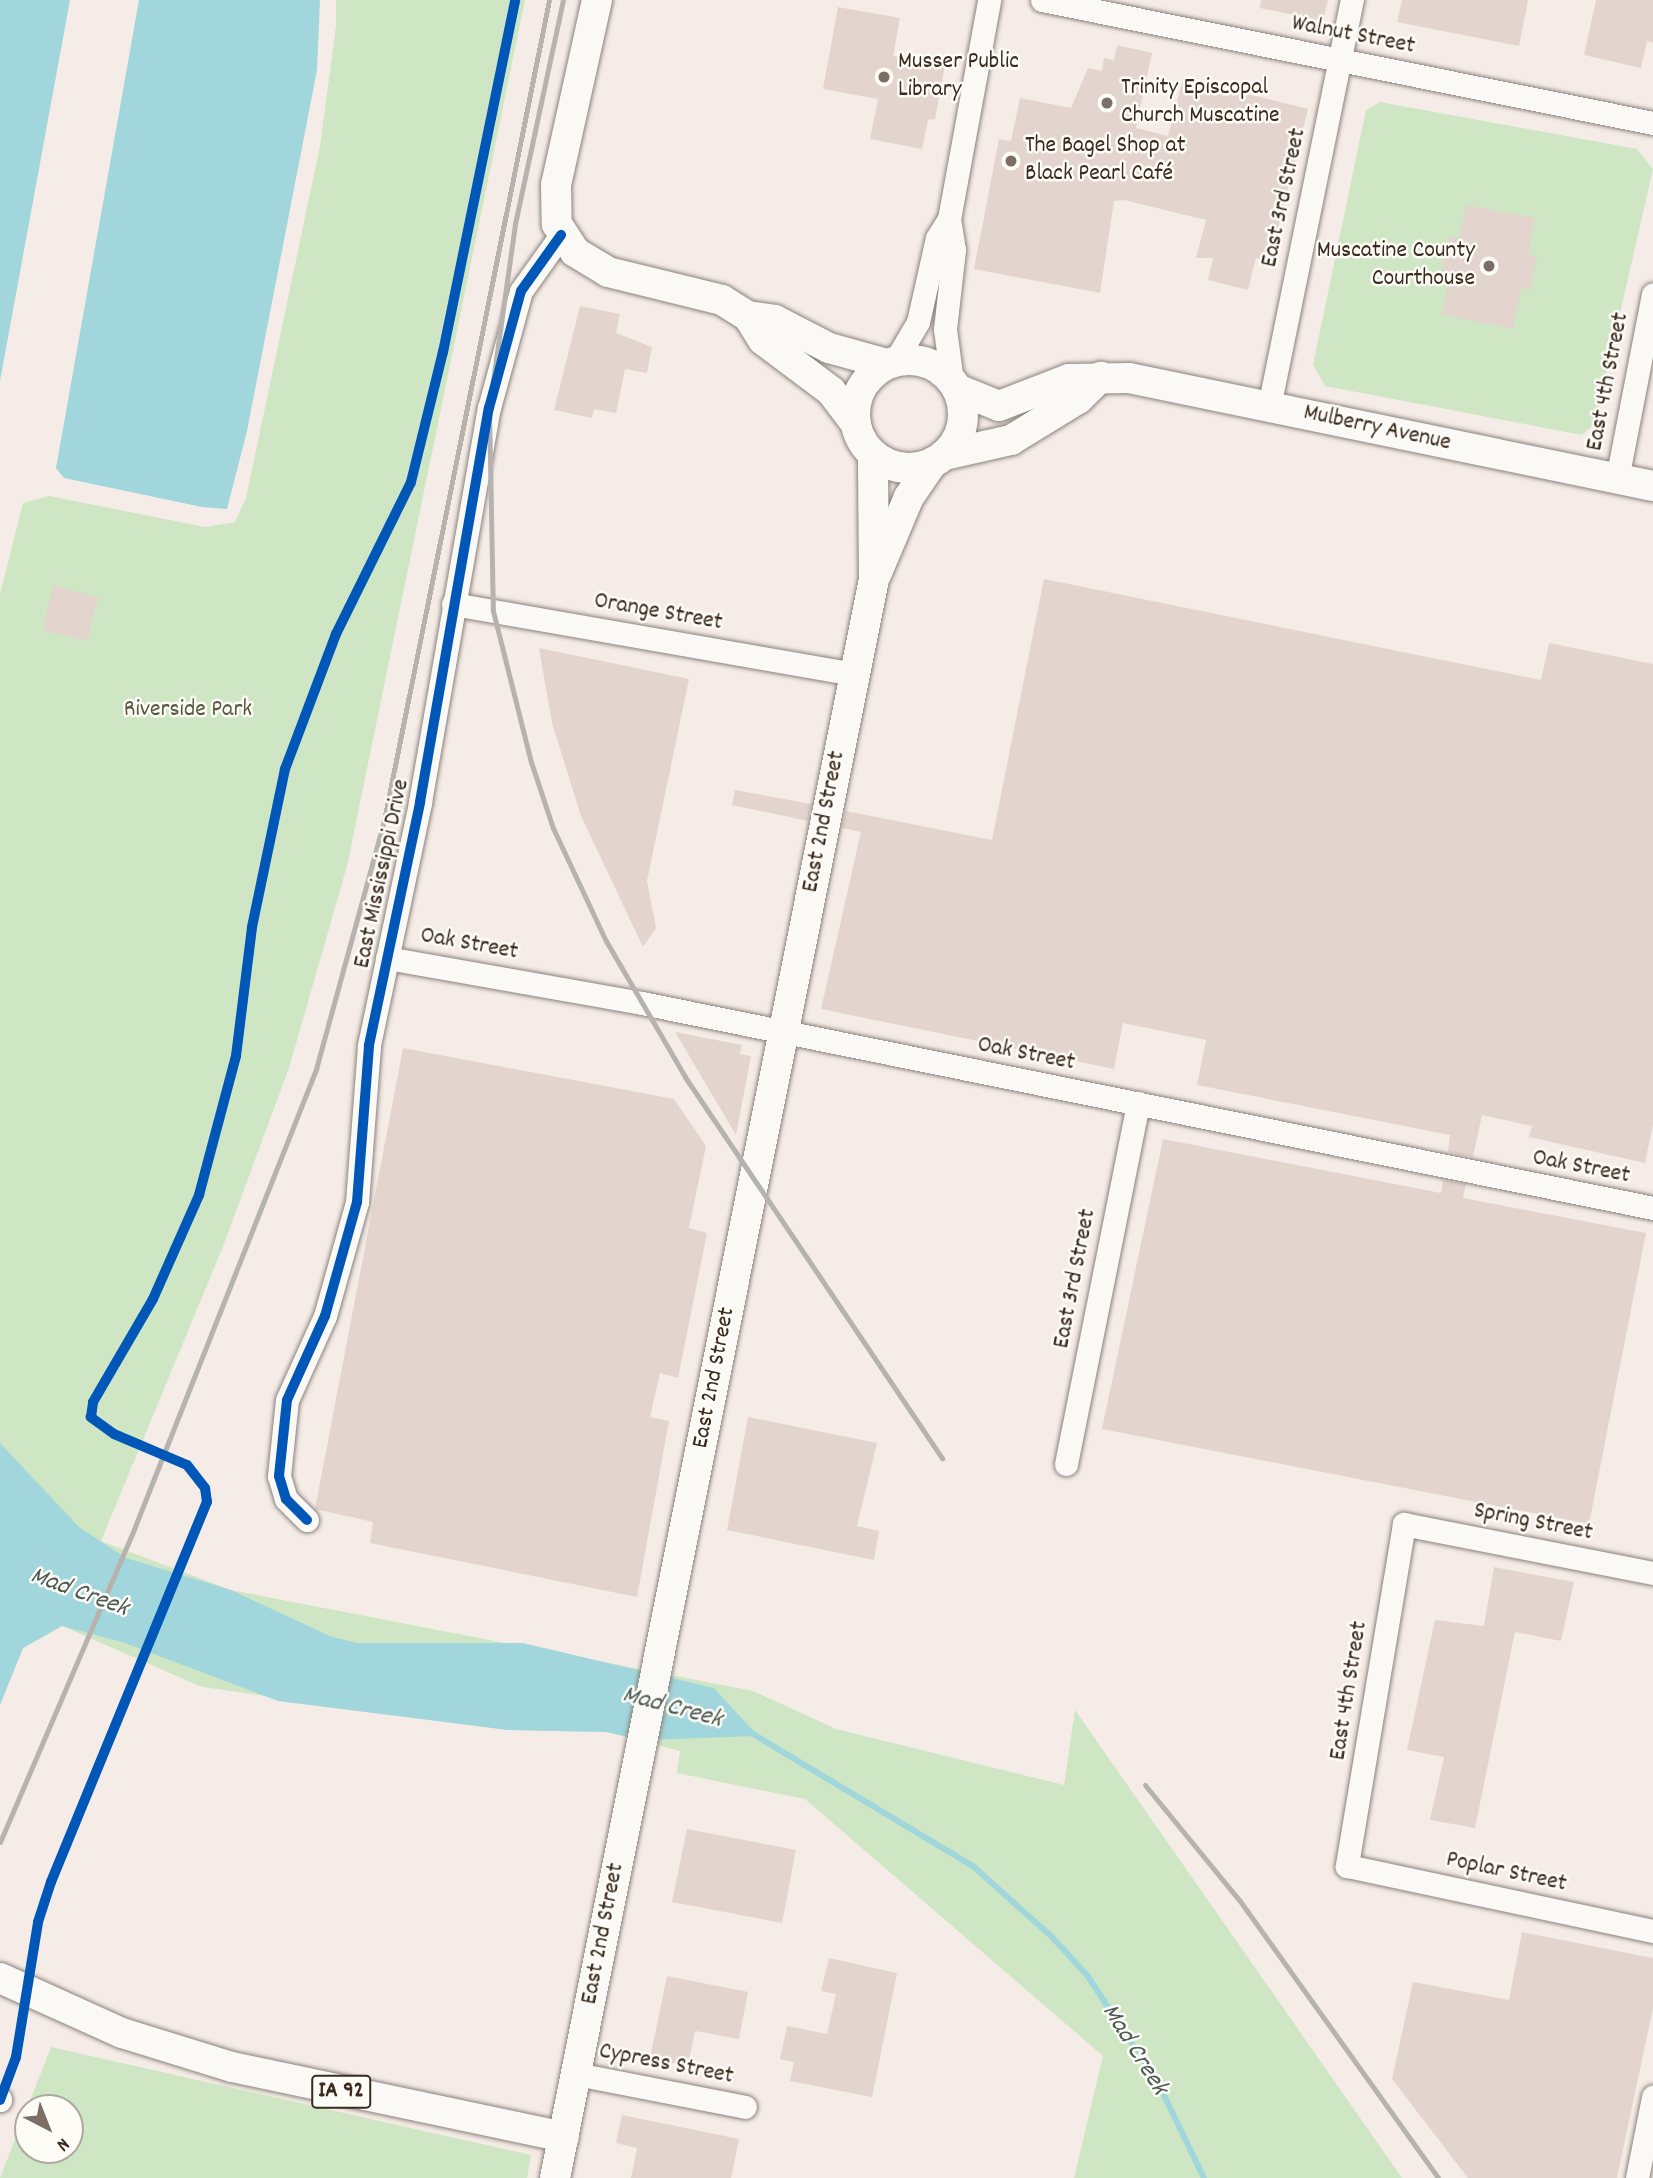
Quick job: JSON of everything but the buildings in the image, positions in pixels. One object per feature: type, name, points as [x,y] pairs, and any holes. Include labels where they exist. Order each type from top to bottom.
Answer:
[{"type":"main road","points":[[597,0],[556,185],[561,235],[586,261],[608,272],[722,300],[748,316],[775,320],[829,348],[891,363],[927,363],[954,385],[962,424],[939,459]]},
{"type":"main road","points":[[748,316],[763,340],[831,391],[856,424],[873,455],[902,468],[1011,440],[1078,399],[1101,377]]},
{"type":"main road","points":[[856,424],[859,393],[891,363]]},
{"type":"main road","name":"Mulberry Avenue","points":[[954,385],[999,406],[1069,379],[1129,378],[1653,486]]},
{"type":"main road","name":"East 2nd Street","points":[[555,2178],[874,579],[873,455]]},
{"type":"main road","name":"East 2nd Street","points":[[874,579],[909,497],[939,459]]},
{"type":"main road","name":"IA 92","points":[[0,1978],[122,2033],[232,2067],[564,2137]]},
{"type":"street","points":[[954,385],[945,328],[954,250],[949,219],[989,0]]},
{"type":"street","name":"Walnut Street","points":[[1042,0],[1653,123]]},
{"type":"street","name":"East 3rd Street","points":[[1269,407],[1352,0]]},
{"type":"street","points":[[891,363],[918,322],[937,239],[949,219]]},
{"type":"street","name":"East Mississippi Drive","points":[[307,1520],[286,1499],[279,1476],[286,1401],[325,1316],[356,1202],[369,1045],[480,453],[521,291],[561,235]]},
{"type":"street","name":"East 4th Street","points":[[1617,479],[1653,294]]},
{"type":"street","name":"Orange Street","points":[[453,604],[855,674]]},
{"type":"street","name":"Oak Street","points":[[387,958],[472,970],[783,1035],[1653,1208]]},
{"type":"street","name":"East 3rd Street","points":[[1066,1464],[1138,1104]]},
{"type":"street","name":"East 4th Street","points":[[1347,1866],[1404,1524]]},
{"type":"street","name":"Spring Street","points":[[1404,1524],[1653,1573]]},
{"type":"street","name":"Poplar Street","points":[[1347,1866],[1653,1931]]},
{"type":"street","name":"Cypress Street","points":[[576,2074],[745,2108]]},
{"type":"street","points":[[1637,2178],[1653,2097]]},
{"type":"green space","name":"Riverside Park","points":[[333,0],[525,0],[347,866],[289,1068],[222,1249],[101,1541],[231,1590],[753,1691],[836,1729],[1064,1785],[1075,1710],[1402,2178],[1074,2178],[1103,2056],[805,1799],[677,1773],[680,1751],[606,1732],[508,1730],[202,1687],[62,1626],[23,1648],[0,1705],[0,591],[20,500]]},
{"type":"green space","points":[[1380,102],[1637,149],[1653,169],[1595,423],[1582,435],[1325,386],[1313,365],[1366,110]]},
{"type":"green space","points":[[51,2047],[531,2155],[527,2178],[0,2178],[14,2142],[14,2164],[84,2164],[84,2094],[33,2094]]},
{"type":"water","points":[[0,0],[333,0],[232,520],[49,492],[21,500],[0,590]]},
{"type":"water","points":[[0,1443],[79,1527],[126,1558],[231,1590],[332,1637],[358,1643],[523,1643],[714,1688],[758,1736],[644,1740],[606,1732],[508,1730],[278,1701],[125,1643],[62,1626],[23,1648],[0,1705]]},
{"type":"pier","points":[[70,0],[139,0],[56,468],[64,478],[202,507],[227,509],[247,431],[317,70],[320,0],[336,0],[336,26],[320,146],[246,498],[235,522],[205,527],[49,496],[23,503],[0,594],[0,381]]},
{"type":"waterway","name":"Mad Creek","points":[[753,1734],[974,1867],[1052,1937],[1087,1975],[1159,2085],[1204,2178]]},
{"type":"railway","points":[[0,1842],[134,1529],[316,1069],[384,820],[549,0]]},
{"type":"railway","points":[[563,0],[515,224],[489,408],[493,611],[531,762],[553,828],[606,941],[685,1077],[942,1458]]},
{"type":"railway","points":[[1145,1785],[1240,1901],[1438,2178]]},
{"type":"cycle path","points":[[0,2100],[16,2057],[38,1922],[51,1882],[207,1502],[205,1488],[187,1465],[114,1434],[91,1417],[93,1402],[153,1299],[199,1195],[236,1056],[252,927],[285,769],[336,634],[411,482],[443,352],[515,0]]},
{"type":"cycle path","points":[[307,1520],[286,1499],[279,1476],[287,1400],[325,1316],[357,1202],[369,1045],[420,802],[489,408],[521,291],[561,235]]},
{"type":"place","name":"Musser Public Library","points":[[884,77]]},
{"type":"place","name":"Trinity Episcopal Church Muscatine","points":[[1107,103]]},
{"type":"place","name":"The Bagel Shop at Black Pearl Café","points":[[1011,161]]},
{"type":"place","name":"Muscatine County Courthouse","points":[[1489,266]]}]
